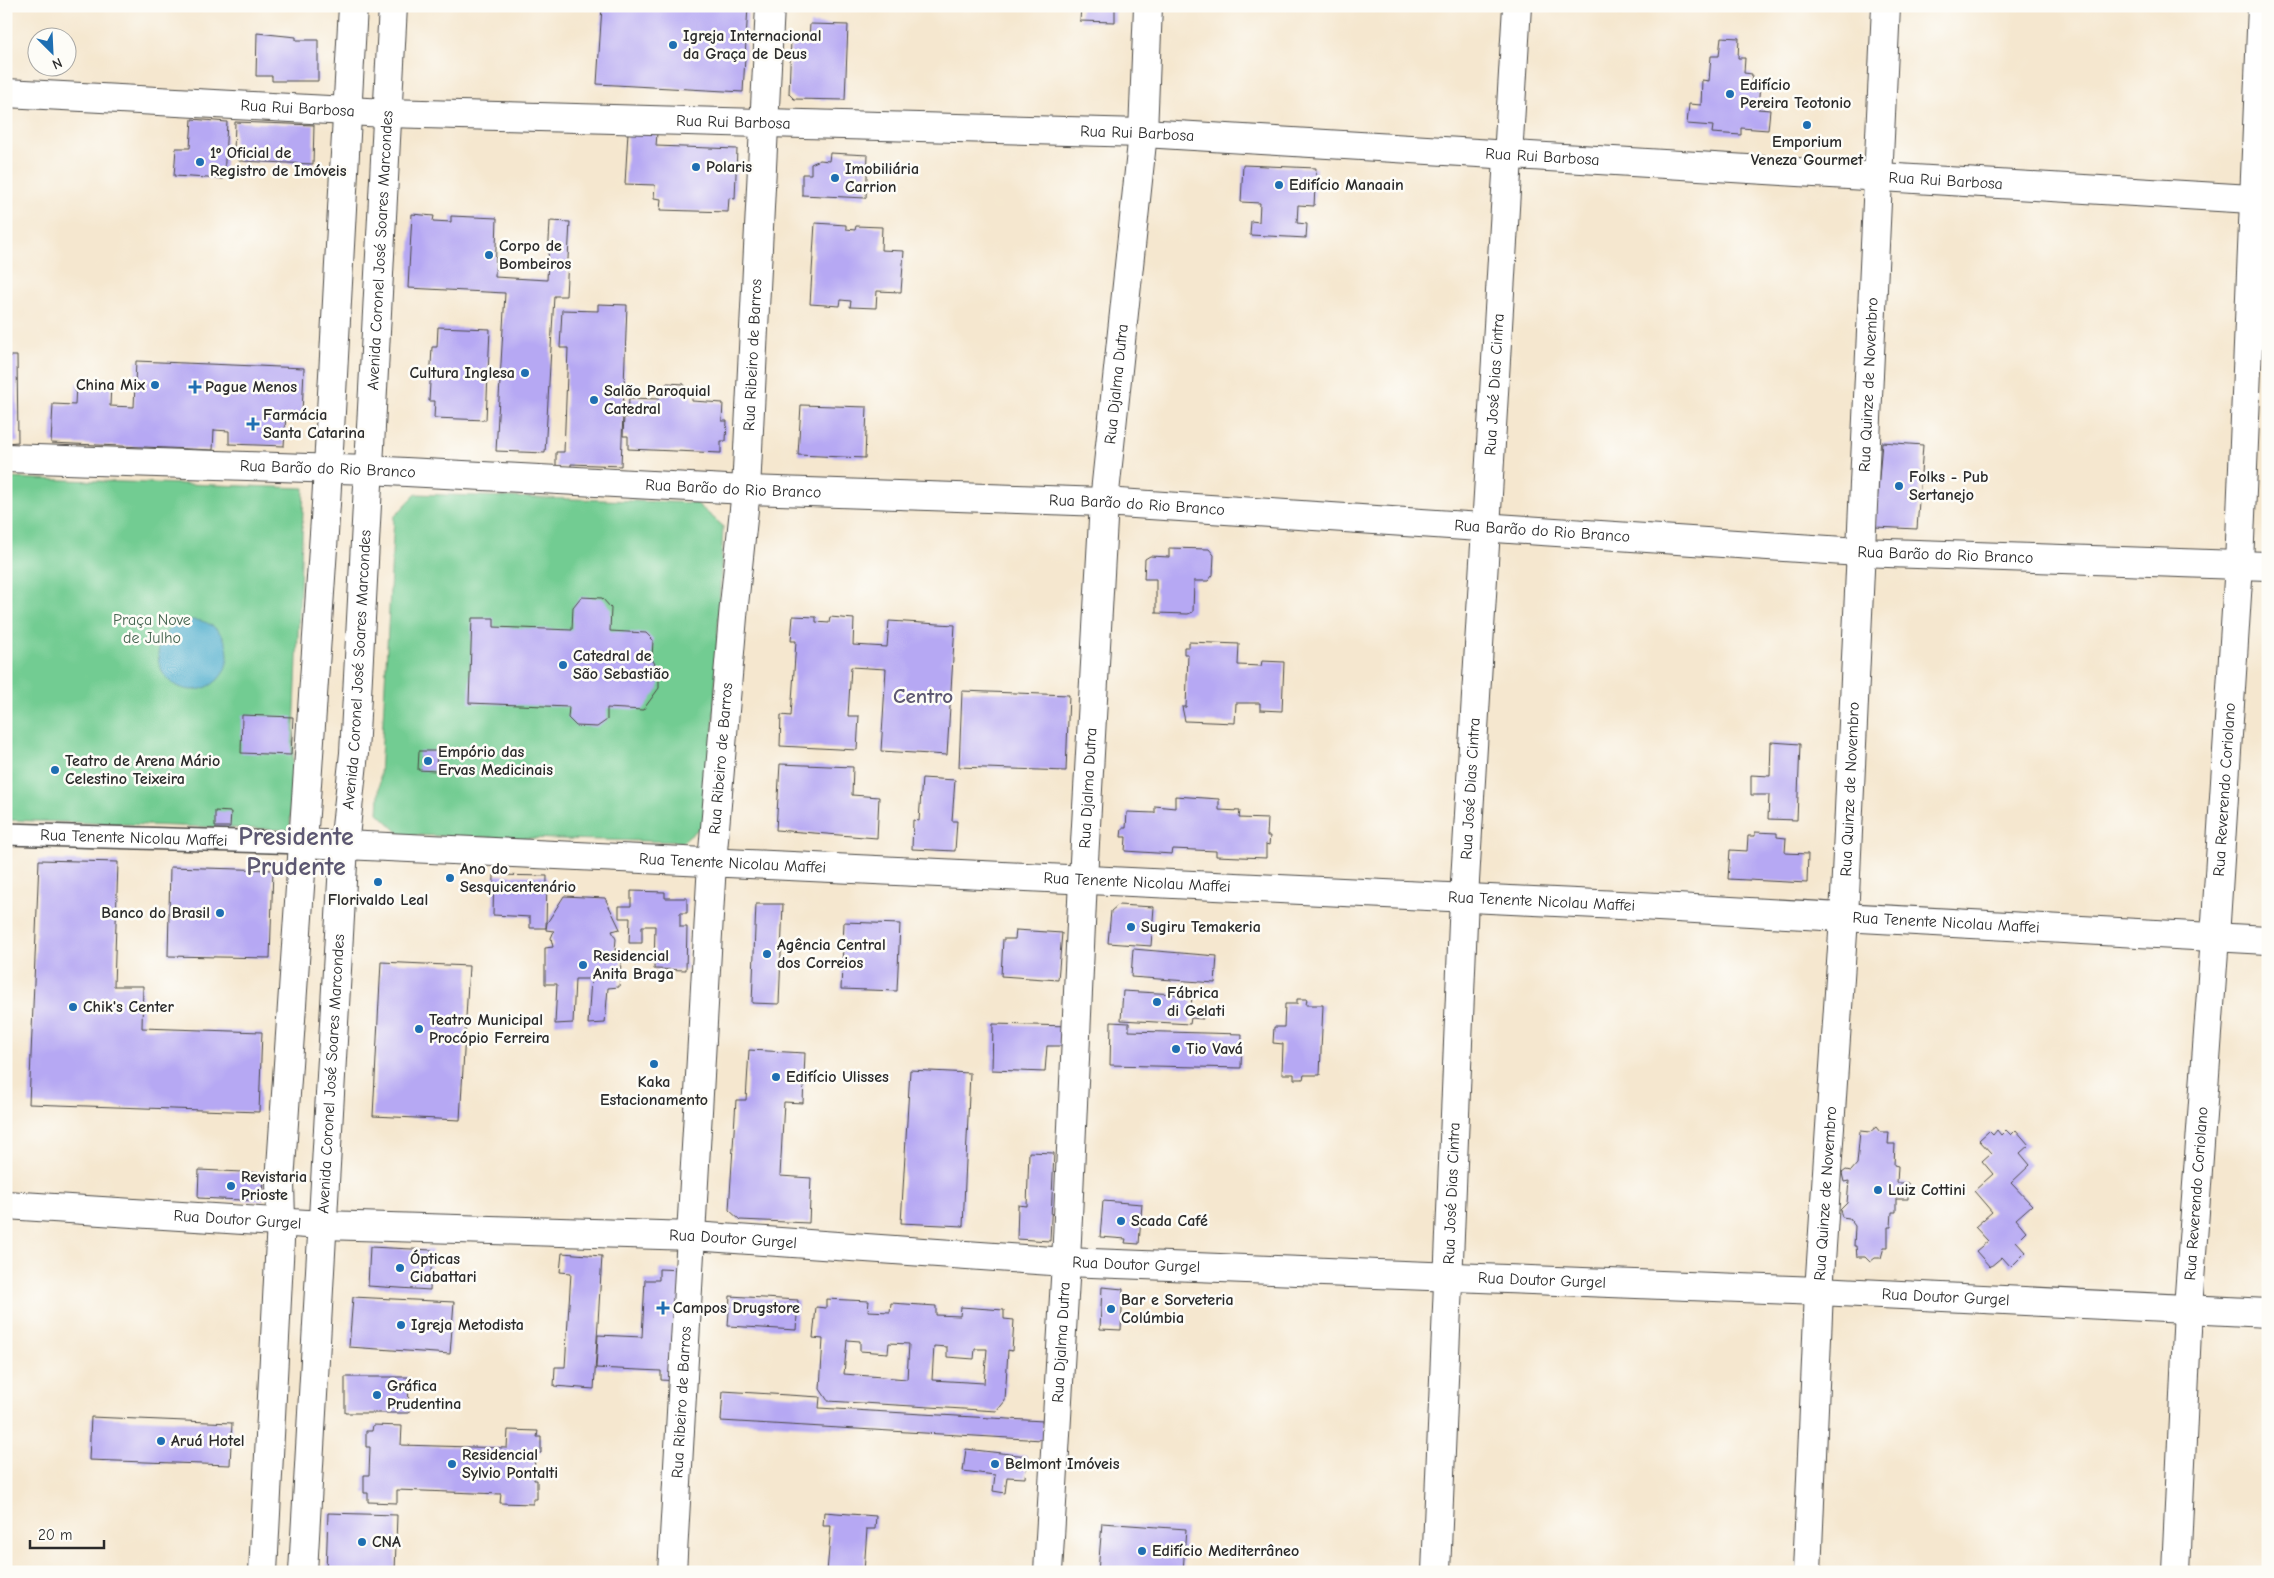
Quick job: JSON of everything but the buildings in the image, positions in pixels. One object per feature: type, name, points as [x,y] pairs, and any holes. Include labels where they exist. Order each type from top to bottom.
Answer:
[{"type":"street","points":[[264,1572],[281,1221],[280,1182],[327,470],[352,6]]},
{"type":"street","name":"Avenida Coronel José Soares Marcondes","points":[[303,1572],[344,846],[354,753],[393,6]]},
{"type":"street","name":"Rua Ribeiro de Barros","points":[[672,1572],[712,864],[734,605],[746,490],[770,6]]},
{"type":"street","name":"Rua Djalma Dutra","points":[[1048,1572],[1066,1262],[1083,879],[1104,502],[1143,133],[1148,6]]},
{"type":"street","name":"Rua José Dias Cintra","points":[[1436,1572],[1450,1277],[1464,898],[1517,6]]},
{"type":"street","name":"Rua Quinze de Novembro","points":[[1806,1572],[1819,1291],[1844,918],[1886,6]]},
{"type":"street","name":"Rua Reverendo Coriolano","points":[[2176,1572],[2188,1308],[2215,937],[2260,200],[2262,6]]},
{"type":"street","name":"Rua Rui Barbosa","points":[[6,93],[386,113],[1143,133],[2260,200]]},
{"type":"street","name":"Rua Barão do Rio Branco","points":[[6,458],[368,470],[746,490],[1104,502],[1860,552],[2268,566]]},
{"type":"street","name":"Rua Tenente Nicolau Maffei","points":[[6,834],[302,843],[712,864],[1083,879],[2268,940]]},
{"type":"street","name":"Rua Doutor Gurgel","points":[[6,1205],[323,1225],[692,1236],[1066,1262],[1819,1291],[2268,1313]]},
{"type":"green space","name":"Praça Nove de Julho","points":[[6,478],[304,488],[290,830],[6,820]]},
{"type":"green space","points":[[416,494],[696,503],[723,526],[709,820],[683,842],[401,835],[378,813],[394,517]]},
{"type":"water","points":[[200,620],[213,626],[222,635],[226,641],[228,655],[226,669],[218,680],[207,688],[186,690],[179,688],[168,680],[160,669],[158,648],[160,641],[168,630],[179,622]]},
{"type":"place","name":"Igreja Internacional da Graça de Deus","points":[[673,45]]},
{"type":"place","name":"Edifício Pereira Teotonio","points":[[1730,94]]},
{"type":"place","name":"Emporium Veneza Gourmet","points":[[1807,125]]},
{"type":"place","name":"1º Oficial de Registro de Imóveis","points":[[200,162]]},
{"type":"place","name":"Polaris","points":[[696,167]]},
{"type":"place","name":"Imobiliária Carrion","points":[[835,178]]},
{"type":"place","name":"Edifício Manaain","points":[[1279,185]]},
{"type":"place","name":"Corpo de Bombeiros","points":[[489,255]]},
{"type":"place","name":"Cultura Inglesa","points":[[525,373]]},
{"type":"place","name":"China Mix","points":[[155,385]]},
{"type":"place","name":"Pague Menos","points":[[195,387]]},
{"type":"place","name":"Salão Paroquial Catedral","points":[[594,400]]},
{"type":"place","name":"Farmácia Santa Catarina","points":[[253,424]]},
{"type":"place","name":"Folks - Pub Sertanejo","points":[[1899,486]]},
{"type":"place","name":"Catedral de São Sebastião","points":[[563,665]]},
{"type":"place","name":"Empório das Ervas Medicinais","points":[[428,761]]},
{"type":"place","name":"Teatro de Arena Mário Celestino Teixeira","points":[[55,770]]},
{"type":"place","name":"Ano do Sesquicentenário","points":[[450,878]]},
{"type":"place","name":"Florivaldo Leal","points":[[378,882]]},
{"type":"place","name":"Banco do Brasil","points":[[220,913]]},
{"type":"place","name":"Sugiru Temakeria","points":[[1131,927]]},
{"type":"place","name":"Agência Central dos Correios","points":[[767,954]]},
{"type":"place","name":"Residencial Anita Braga","points":[[583,965]]},
{"type":"place","name":"Fábrica di Gelati","points":[[1157,1002]]},
{"type":"place","name":"Chik's Center","points":[[73,1007]]},
{"type":"place","name":"Teatro Municipal Procópio Ferreira","points":[[419,1029]]},
{"type":"place","name":"Tio Vavá","points":[[1176,1049]]},
{"type":"place","name":"Kaka Estacionamento","points":[[654,1064]]},
{"type":"place","name":"Edifício Ulisses","points":[[776,1077]]},
{"type":"place","name":"Revistaria Prioste","points":[[231,1186]]},
{"type":"place","name":"Luiz Cottini","points":[[1878,1190]]},
{"type":"place","name":"Scada Café","points":[[1121,1221]]},
{"type":"place","name":"Ópticas Ciabattari","points":[[400,1268]]},
{"type":"place","name":"Campos Drugstore","points":[[663,1308]]},
{"type":"place","name":"Bar e Sorveteria Colúmbia","points":[[1111,1309]]},
{"type":"place","name":"Igreja Metodista","points":[[401,1325]]},
{"type":"place","name":"Gráfica Prudentina","points":[[377,1395]]},
{"type":"place","name":"Aruá Hotel","points":[[161,1441]]},
{"type":"place","name":"Residencial Sylvio Pontalti","points":[[452,1464]]},
{"type":"place","name":"Belmont Imóveis","points":[[995,1464]]},
{"type":"place","name":"CNA","points":[[362,1542]]},
{"type":"place","name":"Edifício Mediterrâneo","points":[[1142,1551]]},
{"type":"district","name":"Centro","points":[[923,696]]},
{"type":"district","name":"Presidente Prudente","points":[[296,852]]}]
